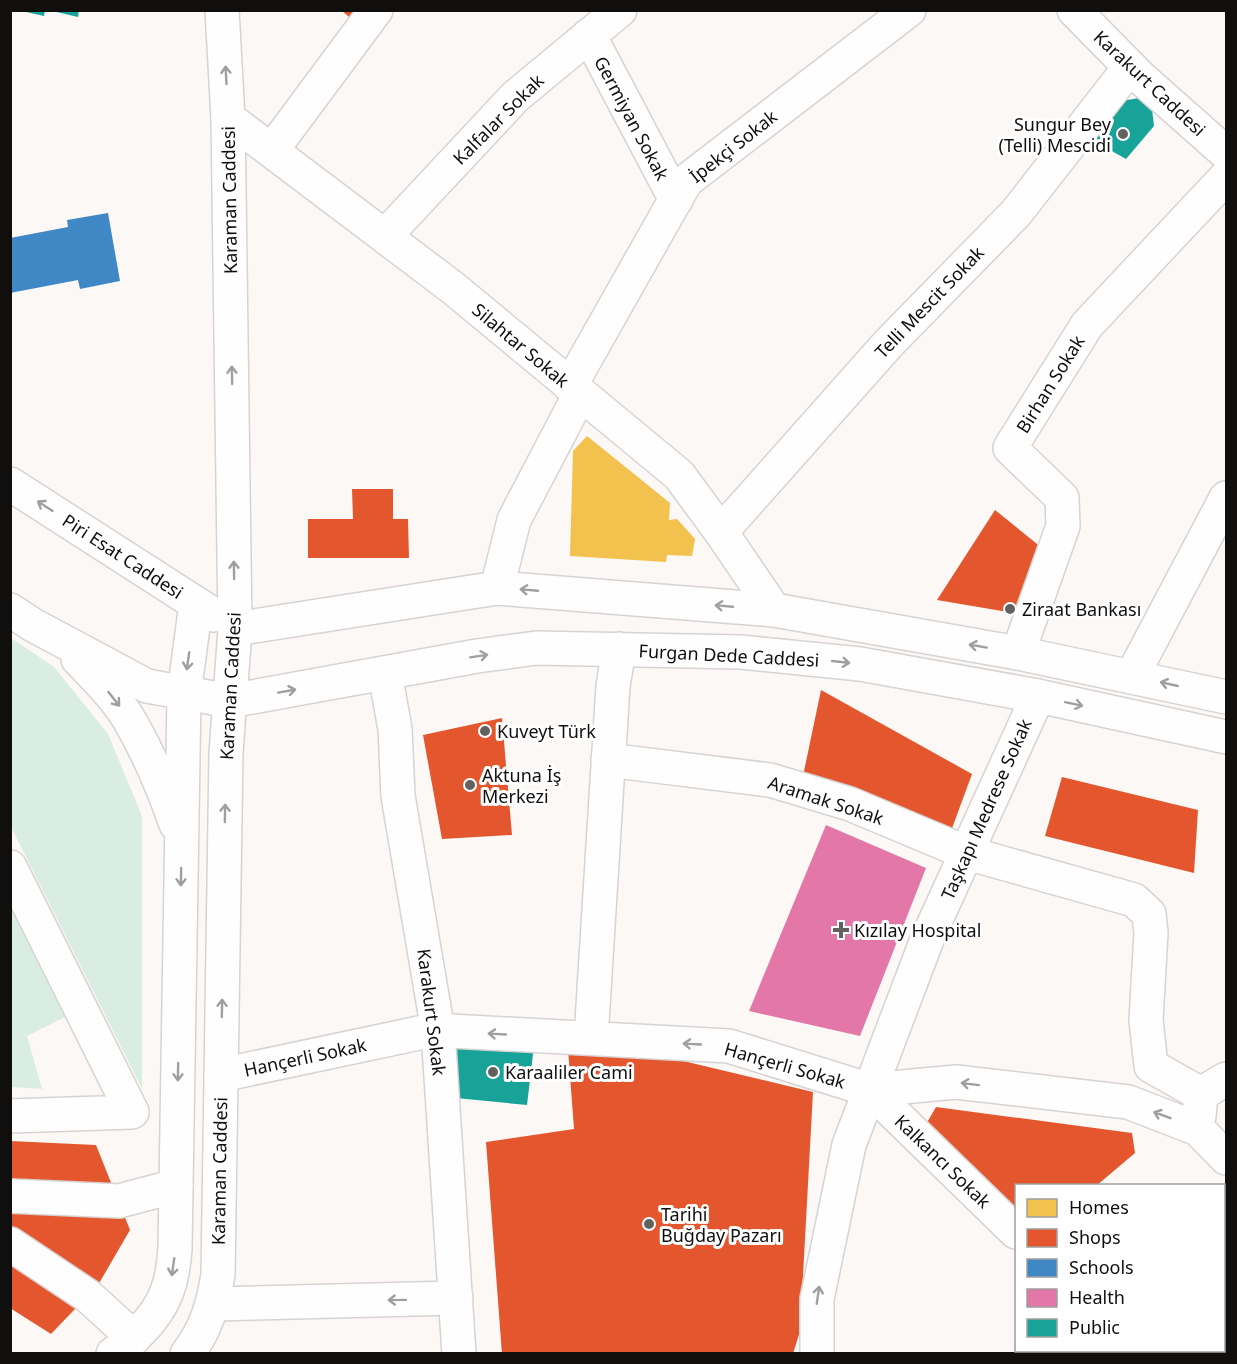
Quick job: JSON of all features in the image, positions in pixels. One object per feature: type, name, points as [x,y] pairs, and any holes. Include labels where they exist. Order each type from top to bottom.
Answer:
[{"type":"street","name":"Karaman Caddesi","points":[[187,1353],[206,1324],[213,1304],[218,1275],[226,753],[235,629],[228,117],[222,10]]},
{"type":"street","points":[[272,150],[376,10]]},
{"type":"street","name":"Kalfalar Sokak","points":[[385,236],[515,97],[620,10]]},
{"type":"street","name":"İpekçi Sokak","points":[[496,588],[514,520],[575,390],[686,181],[909,10]]},
{"type":"street","name":"Karakurt Caddesi","points":[[1074,10],[1130,68],[1227,153]]},
{"type":"street","name":"Germiyan Sokak","points":[[589,35],[676,200]]},
{"type":"street","name":"Telli Mescit Sokak","points":[[721,531],[888,344],[1016,213],[1130,68]]},
{"type":"street","name":"Silahtar Sokak","points":[[228,117],[453,288],[680,475],[774,610]]},
{"type":"street","name":"Birhan Sokak","points":[[1018,653],[1063,526],[1062,498],[1010,448],[1087,325],[1227,177]]},
{"type":"street","name":"Piri Esat Caddesi","points":[[10,484],[235,629]]},
{"type":"street","points":[[1132,675],[1227,498]]},
{"type":"street","points":[[235,629],[496,588],[774,610],[1018,653],[1132,675],[1227,697]]},
{"type":"street","points":[[10,1244],[88,1296],[124,1346],[158,1312],[170,1282],[175,1249],[184,694],[196,603]]},
{"type":"street","points":[[10,610],[147,686],[230,701]]},
{"type":"street","points":[[61,640],[105,688],[131,721],[166,797],[182,840]]},
{"type":"street","name":"Furgan Dede Caddesi","points":[[230,701],[477,656],[536,648],[741,652],[860,664],[1038,696],[1227,737]]},
{"type":"street","points":[[591,1038],[613,686],[619,649]]},
{"type":"street","name":"Karakurt Sokak","points":[[385,673],[395,729],[398,796],[438,1030],[459,1353]]},
{"type":"street","name":"Taşkapı Medrese Sokak","points":[[817,1353],[817,1299],[849,1145],[928,938],[1038,696]]},
{"type":"street","name":"Aramak Sokak","points":[[608,760],[770,780],[850,804],[967,853],[1134,900],[1149,914],[1151,933],[1146,1020],[1151,1066],[1214,1087]]},
{"type":"street","points":[[10,867],[132,1112],[10,1116]]},
{"type":"street","name":"Hançerli Sokak","points":[[221,1075],[438,1030],[729,1046],[870,1090],[956,1082],[1128,1102],[1198,1130],[1227,1158]]},
{"type":"street","points":[[1198,1130],[1214,1087]]},
{"type":"street","name":"Kalkancı Sokak","points":[[870,1090],[1015,1230]]},
{"type":"street","points":[[10,1196],[119,1201],[176,1186]]},
{"type":"street","points":[[213,1304],[456,1298]]},
{"type":"green space","points":[[11,638],[54,667],[108,734],[142,816],[142,1089],[11,827]]},
{"type":"green space","points":[[10,900],[67,1016],[27,1036],[42,1089],[11,1087]]},
{"type":"building: Homes","points":[[587,436],[670,503],[669,520],[677,519],[695,539],[692,556],[667,555],[666,562],[570,556],[573,451]]},
{"type":"building: Shops","points":[[341,10],[365,10],[355,22]]},
{"type":"building: Shops","points":[[352,489],[393,489],[393,519],[408,519],[409,558],[308,558],[308,519],[353,519]]},
{"type":"building: Shops","points":[[995,510],[1042,548],[1025,615],[937,600]]},
{"type":"building: Shops","points":[[821,690],[972,774],[951,831],[803,776]]},
{"type":"building: Shops","name":"Aktuna İş Merkezi","points":[[502,718],[512,835],[442,839],[423,735]]},
{"type":"building: Shops","points":[[1062,777],[1198,810],[1194,873],[1045,836]]},
{"type":"building: Shops","name":"Tarihi Buğday Pazarı","points":[[568,1049],[654,1054],[813,1092],[800,1331],[793,1354],[502,1354],[486,1142],[574,1129]]},
{"type":"building: Shops","points":[[936,1107],[1132,1133],[1135,1153],[1098,1184],[1015,1184],[1015,1210],[925,1126]]},
{"type":"building: Shops","points":[[10,1141],[96,1145],[130,1230],[98,1285],[51,1334],[10,1308]]},
{"type":"building: Schools","points":[[108,213],[120,281],[80,289],[78,280],[10,293],[10,238],[68,227],[67,220]]},
{"type":"building: Health","name":"Kızılay Hospital","points":[[826,825],[926,868],[860,1036],[749,1011]]},
{"type":"building: Public","points":[[17,10],[45,10],[44,16]]},
{"type":"building: Public","points":[[48,10],[79,10],[78,17]]},
{"type":"building: Public","name":"Sungur Bey (Telli) Mescidi","points":[[1145,97],[1152,109],[1154,126],[1126,159],[1094,141],[1121,101]]},
{"type":"building: Public","name":"Karaaliler Cami","points":[[455,1040],[534,1046],[527,1105],[456,1098]]},
{"type":"place","name":"Sungur Bey (Telli) Mescidi","points":[[1123,134]]},
{"type":"place","name":"Ziraat Bankası","points":[[1010,609]]},
{"type":"place","name":"Kuveyt Türk","points":[[485,731]]},
{"type":"place","name":"Aktuna İş Merkezi","points":[[470,785]]},
{"type":"place","name":"Kızılay Hospital","points":[[841,930]]},
{"type":"place","name":"Karaaliler Cami","points":[[493,1072]]},
{"type":"place","name":"Tarihi Buğday Pazarı","points":[[649,1224]]}]
